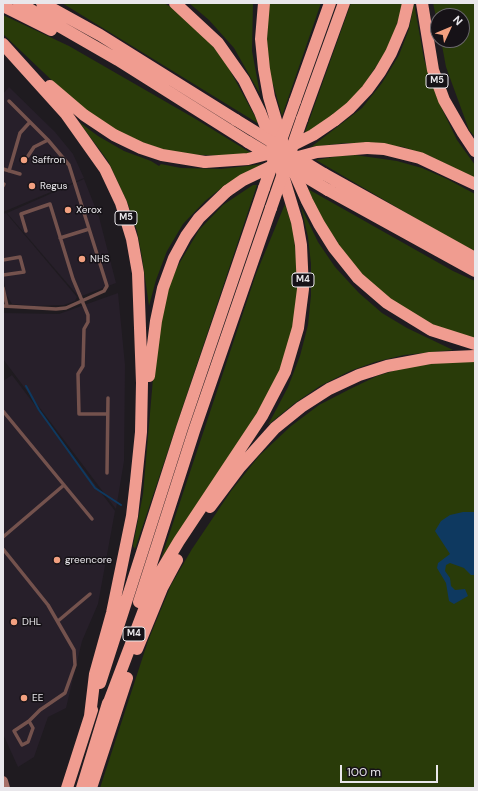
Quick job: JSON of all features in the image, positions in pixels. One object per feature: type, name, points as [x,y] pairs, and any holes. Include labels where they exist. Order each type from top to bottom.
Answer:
[{"type":"highway","points":[[19,3],[118,60],[248,142],[328,190],[475,271]]},
{"type":"highway","points":[[42,3],[100,35]]},
{"type":"highway","points":[[54,3],[100,35],[324,174],[475,258]]},
{"type":"highway","name":"M4","points":[[106,710],[140,617],[155,581],[179,540],[262,416],[285,372],[298,328],[303,289],[302,245],[297,222],[277,156],[260,112],[244,80],[218,44],[175,3]]},
{"type":"highway","points":[[264,3],[261,39],[269,98],[286,153],[319,224],[334,248],[358,278],[387,303],[430,330],[475,344]]},
{"type":"highway","name":"M4","points":[[67,788],[182,428],[264,188],[330,3]]},
{"type":"highway","name":"M4","points":[[82,788],[194,431],[344,3]]},
{"type":"highway","name":"M5","points":[[3,43],[84,115],[114,135],[141,148],[162,155],[205,162],[248,159],[283,150],[313,135],[350,108],[367,90],[391,53],[403,25],[408,3]]},
{"type":"highway","name":"M5","points":[[422,3],[433,70],[444,100],[475,151]]},
{"type":"highway","points":[[3,6],[69,39],[118,60]]},
{"type":"highway","name":"M5","points":[[3,43],[66,114],[83,135],[105,169],[121,203],[132,239],[138,274],[142,358],[141,432],[132,516],[112,614],[95,674],[90,716]]},
{"type":"highway","name":"M5","points":[[141,432],[146,417],[151,352],[163,288],[174,258],[186,236],[203,213],[227,191],[250,177],[283,161],[317,152],[367,148],[384,148],[420,158],[475,184]]},
{"type":"highway","name":"M4","points":[[133,658],[162,588],[181,552],[240,467],[275,428],[301,407],[329,389],[359,375],[387,366],[430,358],[475,356]]},
{"type":"highway","name":"M4","points":[[91,788],[144,621],[168,560]]},
{"type":"street","points":[[3,781],[5,788]]},
{"type":"lane","points":[[3,291],[5,306],[56,309],[66,308],[83,301],[104,291],[107,286],[69,164],[48,140],[9,101]]},
{"type":"lane","points":[[9,171],[20,132],[30,122]]},
{"type":"lane","points":[[28,156],[34,147],[48,140]]},
{"type":"lane","points":[[3,169],[20,174]]},
{"type":"lane","points":[[26,232],[21,214],[50,204],[73,279],[88,315],[88,322],[84,329],[83,366],[78,374],[78,414],[108,414]]},
{"type":"lane","points":[[60,238],[89,229]]},
{"type":"lane","points":[[3,260],[20,257],[24,272],[3,275]]},
{"type":"lane","points":[[107,473],[108,398]]},
{"type":"lane","points":[[3,411],[92,519]]},
{"type":"lane","points":[[3,537],[64,485]]},
{"type":"lane","points":[[3,549],[48,605],[72,642],[74,650],[75,664],[65,693],[40,710],[29,721],[14,731],[22,745],[28,742],[33,728],[29,721]]},
{"type":"lane","points":[[58,621],[90,594]]},
{"type":"shaded area","points":[[9,87],[55,132],[73,154],[84,178],[3,212],[3,94]]},
{"type":"shaded area","points":[[84,179],[99,217],[116,283],[79,297],[7,213]]},
{"type":"shaded area","points":[[6,213],[77,297],[75,301],[64,305],[34,306],[12,304],[6,294],[3,274],[3,214]]},
{"type":"shaded area","points":[[118,293],[125,365],[124,461],[116,509],[3,359],[3,313],[59,314]]},
{"type":"shaded area","points":[[12,375],[115,511],[98,604],[82,641],[66,708],[48,717],[34,757],[18,767],[3,734],[3,381]]},
{"type":"green space","points":[[62,3],[164,3],[179,12],[212,45],[226,63],[259,124]]},
{"type":"green space","points":[[189,3],[253,3],[252,51],[260,94],[234,48],[209,20]]},
{"type":"green space","points":[[268,3],[321,3],[282,116],[273,84],[271,83],[267,41]]},
{"type":"green space","points":[[351,3],[404,3],[389,47],[361,89],[345,106],[304,135]]},
{"type":"green space","points":[[414,3],[424,59],[432,85],[457,140],[475,165],[475,179],[430,156],[403,147],[378,144],[345,143],[311,147],[362,108],[382,83],[399,55],[409,29]]},
{"type":"green space","points":[[433,3],[475,3],[475,137],[469,130],[446,67],[442,48],[470,48],[470,8],[434,8]]},
{"type":"green space","points":[[3,15],[69,46],[194,118],[251,153],[227,156],[177,154],[146,144],[116,130],[85,110],[3,34]]},
{"type":"green space","points":[[79,122],[98,136],[124,151],[151,161],[159,166],[161,164],[181,168],[221,169],[263,164],[225,185],[205,201],[183,224],[167,251],[156,280],[149,306],[137,231],[128,204],[108,161]]},
{"type":"green space","points":[[355,155],[397,161],[422,168],[475,194],[475,251],[449,238],[316,160]]},
{"type":"green space","points":[[253,185],[257,185],[135,549],[133,546],[143,494],[156,344],[166,295],[176,269],[199,230],[223,205]]},
{"type":"green space","points":[[308,189],[453,271],[475,281],[475,341],[436,328],[387,298],[360,272],[336,243],[338,242],[316,209]]},
{"type":"green space","points":[[285,204],[293,229],[297,265],[297,300],[292,336],[273,390],[161,559],[256,274]]},
{"type":"green space","points":[[301,207],[318,242],[335,267],[359,293],[382,313],[407,328],[453,350],[404,355],[375,362],[350,371],[320,386],[295,403],[268,425],[288,387],[300,356],[308,325],[311,295],[311,264],[308,237]]},
{"type":"green space","points":[[455,361],[475,362],[475,788],[100,788],[148,641],[171,585],[192,549],[231,491],[259,456],[291,426],[319,405],[350,389],[377,376],[406,367]]},
{"type":"water","points":[[463,512],[475,512],[475,575],[471,575],[464,568],[450,563],[446,565],[445,571],[450,578],[451,586],[455,590],[465,589],[468,596],[454,604],[449,601],[446,583],[437,568],[438,563],[450,554],[435,531],[441,521],[450,515]]},
{"type":"waterway","points":[[26,386],[39,410],[95,488],[121,505]]},
{"type":"place","name":"Saffron","points":[[24,160]]},
{"type":"place","name":"Regus","points":[[32,186]]},
{"type":"place","name":"Xerox","points":[[68,210]]},
{"type":"place","name":"NHS","points":[[82,259]]},
{"type":"place","name":"greencore","points":[[57,560]]},
{"type":"place","name":"DHL","points":[[14,622]]},
{"type":"place","name":"EE","points":[[24,698]]}]
